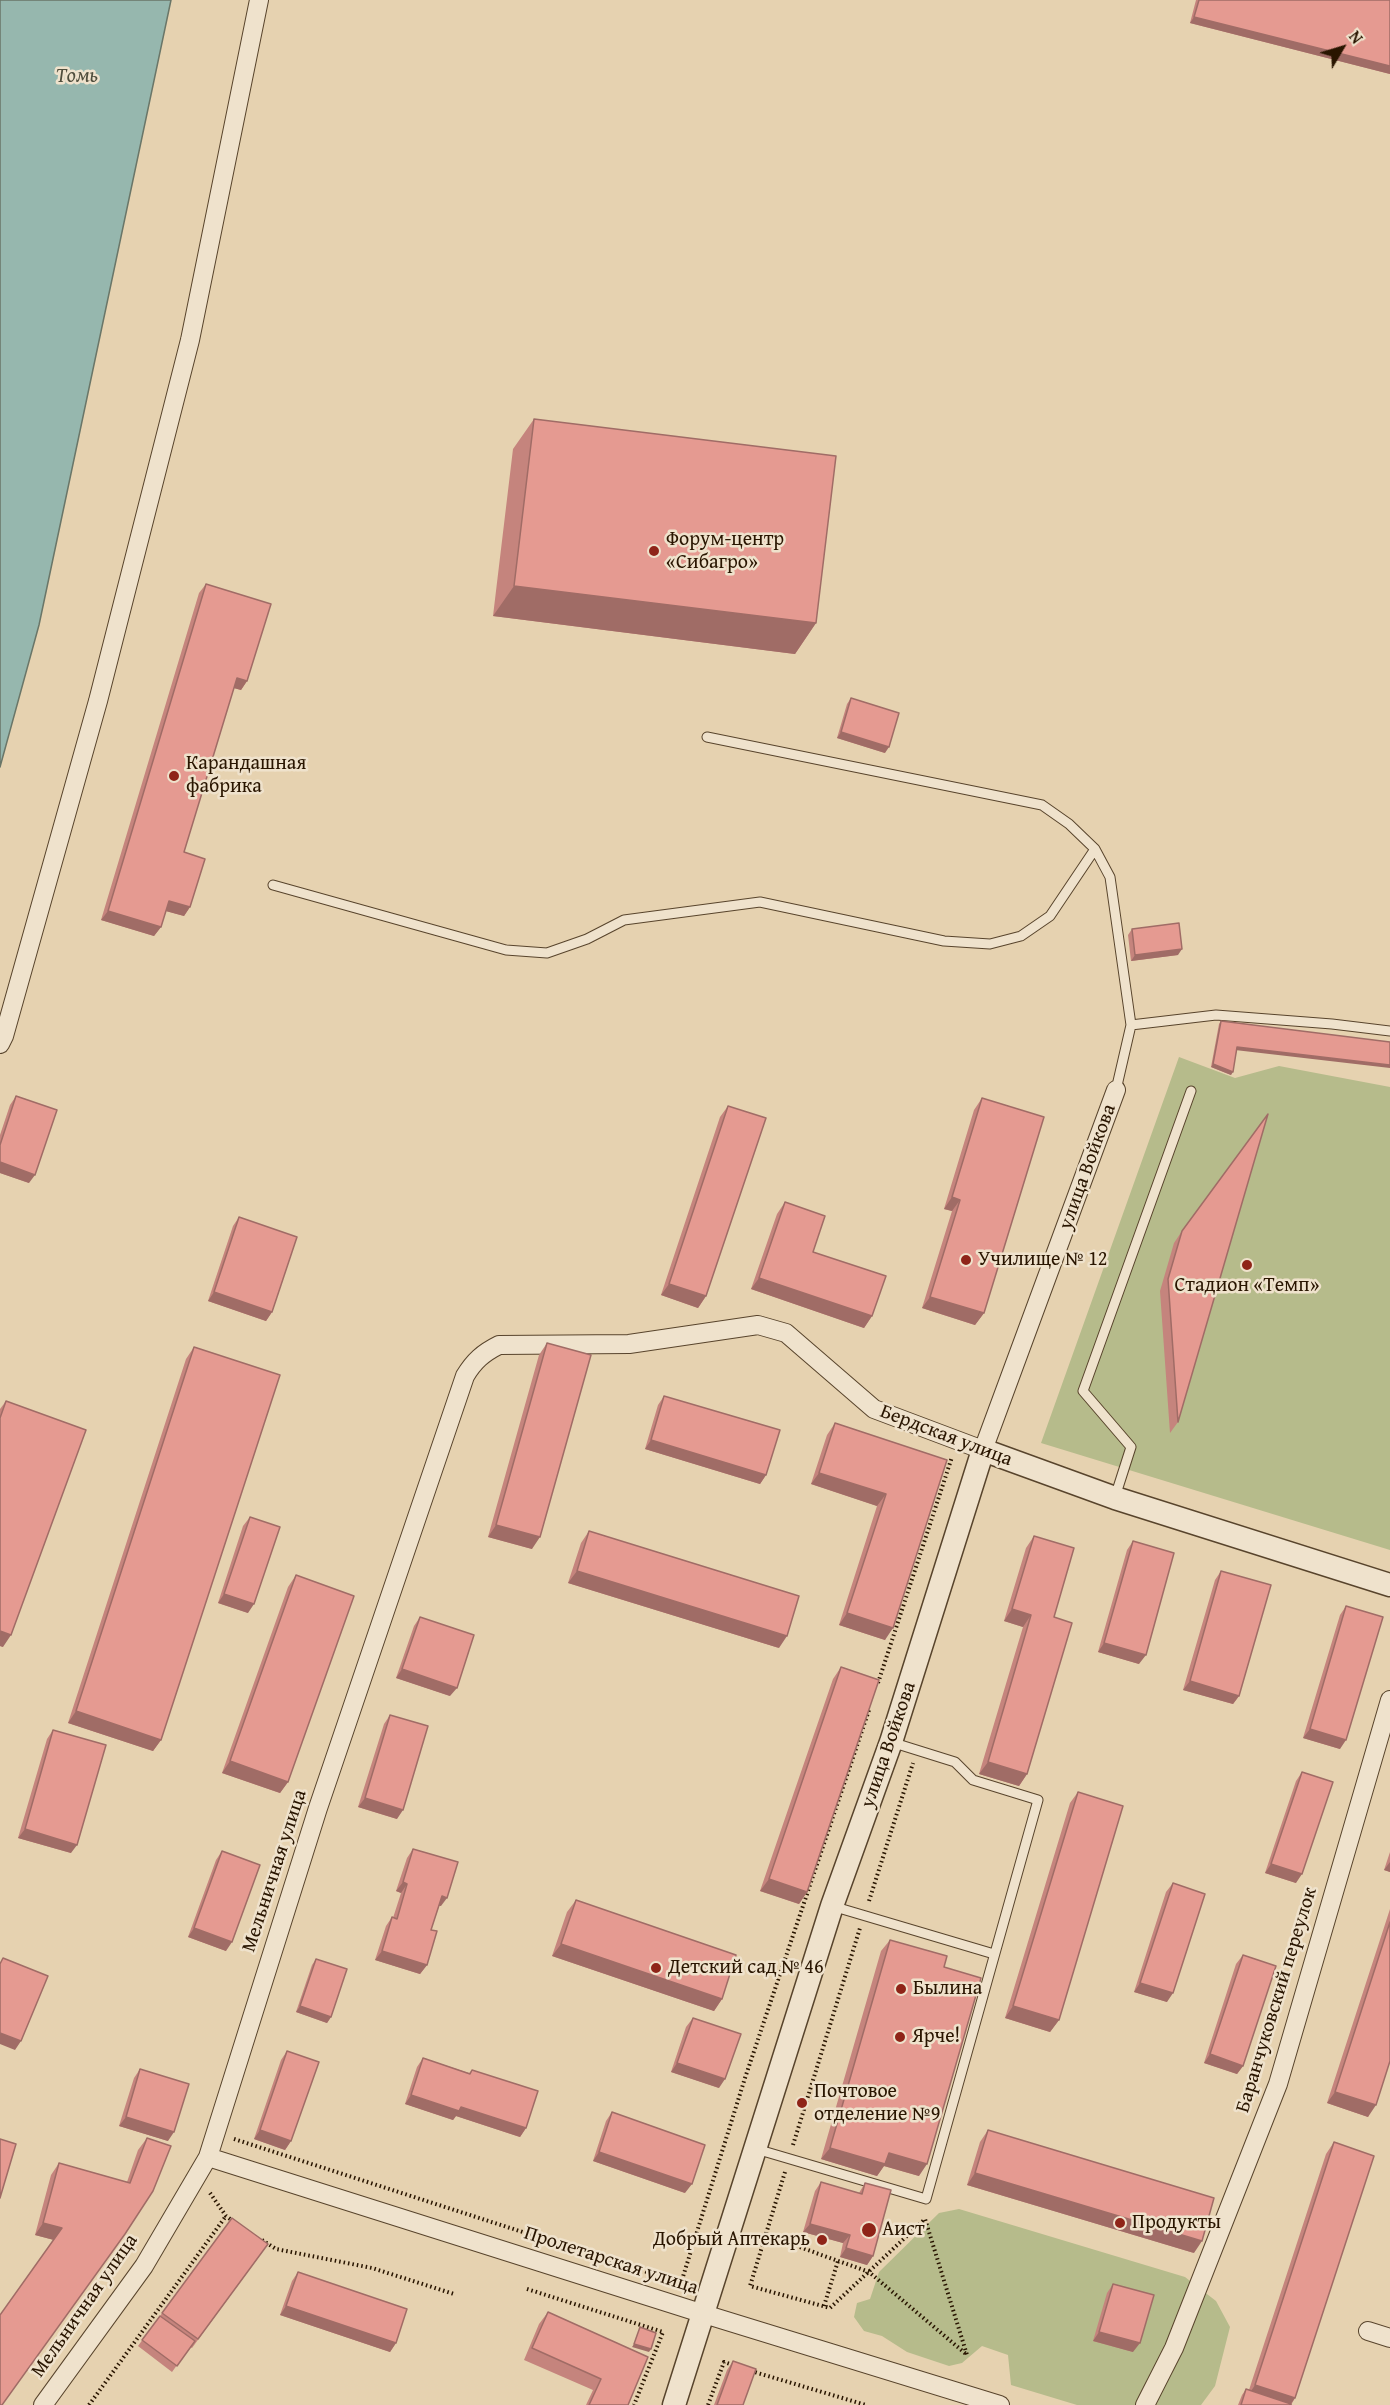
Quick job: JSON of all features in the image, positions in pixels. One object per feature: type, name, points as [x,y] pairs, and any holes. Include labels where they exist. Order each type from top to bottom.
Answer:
[{"type":"street","points":[[0,1044],[98,701],[190,340],[259,0]]},
{"type":"street","name":"улица Войкова","points":[[674,2405],[832,1906],[891,1742],[982,1450],[1116,1090]]},
{"type":"street","name":"Бердская улица","points":[[514,1344],[629,1344],[758,1325],[786,1333],[874,1410],[1115,1498],[1390,1585]]},
{"type":"street","name":"Мельничная улица","points":[[44,2405],[144,2266],[208,2157],[318,1808],[465,1376],[474,1361],[486,1352],[499,1345],[514,1344]]},
{"type":"street","name":"Баранчуковский переулок","points":[[1145,2405],[1174,2348],[1278,2084],[1390,1700]]},
{"type":"street","name":"Пролетарская улица","points":[[208,2157],[1000,2405]]},
{"type":"street","points":[[1368,2331],[1390,2338]]},
{"type":"lane","points":[[707,737],[1042,805],[1069,824],[1095,849],[1110,877],[1131,1025],[1116,1090]]},
{"type":"lane","points":[[273,885],[506,950],[547,953],[587,939],[624,920],[760,902],[944,940],[990,944],[1021,936],[1050,916],[1095,849]]},
{"type":"lane","points":[[1131,1025],[1216,1015],[1390,1031]]},
{"type":"lane","points":[[1115,1498],[1131,1447],[1083,1391],[1191,1091]]},
{"type":"lane","points":[[755,2148],[926,2199],[1038,1800],[973,1780],[956,1762],[891,1742]]},
{"type":"lane","points":[[832,1906],[994,1954]]},
{"type":"path","points":[[877,1684],[958,1439]]},
{"type":"path","points":[[216,2133],[681,2283],[746,2078],[870,1707]]},
{"type":"path","points":[[766,2235],[869,2272],[967,2355],[925,2219],[869,2272],[830,2308],[750,2286],[917,1750]]},
{"type":"path","points":[[197,2175],[226,2216],[236,2223]]},
{"type":"path","points":[[89,2405],[226,2216]]},
{"type":"path","points":[[256,2236],[276,2249],[372,2268],[454,2294]]},
{"type":"path","points":[[824,2306],[838,2261]]},
{"type":"path","points":[[527,2289],[663,2332],[634,2405]]},
{"type":"path","points":[[708,2405],[724,2362],[866,2405]]},
{"type":"green space","name":"Стадион «Темп»","points":[[1179,1057],[1235,1078],[1279,1066],[1390,1087],[1390,1550],[1041,1443]]},
{"type":"green space","points":[[959,2209],[1185,2277],[1216,2301],[1230,2327],[1215,2386],[1201,2405],[1077,2405],[1011,2385],[1008,2355],[982,2346],[962,2363],[949,2366],[907,2352],[882,2336],[864,2331],[854,2317],[857,2303],[870,2299],[879,2272],[939,2213]]},
{"type":"water","name":"Томь","points":[[0,0],[171,0],[39,625],[0,767]]},
{"type":"building","points":[[1199,0],[1390,0],[1390,66],[1194,17]]},
{"type":"building","name":"Форум-центр «Сибагро»","points":[[534,419],[836,456],[816,623],[514,586]]},
{"type":"building","name":"Карандашная фабрика","points":[[206,584],[271,604],[247,681],[237,678],[184,852],[205,859],[190,907],[169,901],[161,927],[108,911]]},
{"type":"building","points":[[851,698],[899,713],[889,747],[841,732]]},
{"type":"building","points":[[1179,923],[1182,949],[1135,955],[1132,929]]},
{"type":"building","points":[[1221,1021],[1390,1042],[1390,1065],[1237,1047],[1233,1072],[1213,1064]]},
{"type":"building","points":[[16,1096],[57,1110],[35,1175],[0,1162],[0,1145]]},
{"type":"building","name":"Училище № 12","points":[[982,1098],[1044,1117],[984,1313],[930,1297],[960,1200],[952,1197]]},
{"type":"building","points":[[728,1106],[766,1118],[706,1296],[669,1284]]},
{"type":"building","points":[[1268,1114],[1178,1422],[1168,1279],[1182,1231]]},
{"type":"building","points":[[785,1202],[825,1216],[813,1252],[886,1276],[872,1316],[759,1278]]},
{"type":"building","points":[[239,1217],[297,1237],[272,1312],[214,1292]]},
{"type":"building","points":[[547,1343],[591,1355],[540,1537],[496,1525]]},
{"type":"building","points":[[194,1347],[280,1375],[161,1740],[76,1711]]},
{"type":"building","points":[[664,1396],[780,1430],[766,1475],[651,1440]]},
{"type":"building","points":[[6,1401],[86,1430],[11,1635],[0,1631],[0,1418]]},
{"type":"building","points":[[835,1423],[947,1460],[893,1628],[847,1613],[886,1494],[819,1473]]},
{"type":"building","points":[[250,1517],[280,1527],[254,1604],[224,1594]]},
{"type":"building","points":[[589,1531],[799,1596],[787,1636],[577,1571]]},
{"type":"building","points":[[1034,1536],[1074,1548],[1054,1617],[1072,1623],[1027,1774],[988,1762],[1031,1615],[1012,1609]]},
{"type":"building","points":[[1133,1541],[1174,1553],[1146,1655],[1104,1643]]},
{"type":"building","points":[[1221,1571],[1271,1585],[1239,1696],[1190,1681]]},
{"type":"building","points":[[296,1575],[354,1596],[288,1782],[230,1761]]},
{"type":"building","points":[[1346,1606],[1383,1617],[1346,1740],[1310,1729]]},
{"type":"building","points":[[420,1617],[474,1635],[457,1688],[402,1669]]},
{"type":"building","points":[[841,1667],[879,1680],[807,1892],[769,1879]]},
{"type":"building","points":[[390,1715],[428,1726],[403,1810],[365,1798]]},
{"type":"building","points":[[53,1730],[106,1745],[77,1845],[25,1829]]},
{"type":"building","points":[[1302,1772],[1333,1782],[1302,1874],[1271,1864]]},
{"type":"building","points":[[1078,1792],[1123,1806],[1059,2020],[1013,2006]]},
{"type":"building","points":[[413,1849],[458,1862],[447,1898],[442,1896],[431,1930],[437,1931],[427,1965],[382,1951],[392,1917],[397,1919],[407,1884],[403,1882]]},
{"type":"building","points":[[222,1851],[260,1865],[232,1942],[194,1928]]},
{"type":"building","points":[[1173,1883],[1205,1894],[1173,1993],[1140,1983]]},
{"type":"building","points":[[576,1900],[736,1955],[722,1999],[561,1944]]},
{"type":"building","points":[[1390,1922],[1390,2061],[1376,2105],[1335,2092]]},
{"type":"building","points":[[890,1940],[947,1956],[944,1967],[981,1978],[927,2164],[889,2153],[885,2164],[830,2148]]},
{"type":"building","points":[[1243,1955],[1276,1966],[1243,2066],[1210,2054]]},
{"type":"building","points":[[3,1958],[48,1976],[21,2041],[0,2033],[0,1964]]},
{"type":"building","points":[[316,1959],[347,1969],[331,2017],[300,2006]]},
{"type":"building","points":[[693,2018],[741,2034],[725,2079],[677,2063]]},
{"type":"building","points":[[287,2051],[319,2062],[291,2141],[260,2130]]},
{"type":"building","points":[[423,2058],[470,2074],[472,2070],[538,2091],[526,2128],[461,2107],[459,2111],[411,2095]]},
{"type":"building","points":[[140,2069],[189,2084],[174,2132],[126,2117]]},
{"type":"building","points":[[612,2112],[705,2145],[692,2184],[599,2152]]},
{"type":"building","points":[[988,2130],[1214,2198],[1202,2241],[975,2173]]},
{"type":"building","points":[[147,2138],[171,2146],[153,2191],[125,2234],[0,2405],[0,2315],[62,2228],[43,2223],[59,2163],[130,2183]]},
{"type":"building","points":[[0,2139],[16,2144],[0,2198]]},
{"type":"building","points":[[1334,2142],[1374,2156],[1295,2398],[1255,2385]]},
{"type":"building","points":[[821,2182],[862,2194],[865,2183],[891,2190],[873,2256],[846,2248],[850,2235],[810,2224]]},
{"type":"building","points":[[232,2218],[268,2244],[198,2339],[162,2313]]},
{"type":"building","points":[[298,2272],[407,2309],[396,2343],[286,2306]]},
{"type":"building","points":[[1113,2284],[1154,2295],[1140,2343],[1099,2332]]},
{"type":"building","points":[[548,2312],[648,2357],[628,2405],[589,2405],[601,2379],[532,2348]]},
{"type":"building","points":[[160,2316],[195,2341],[177,2366],[142,2340]]},
{"type":"building","points":[[640,2327],[656,2333],[651,2349],[634,2344]]},
{"type":"building","points":[[733,2361],[756,2369],[743,2405],[717,2405]]},
{"type":"building","points":[[1246,2389],[1291,2404],[1291,2405],[1241,2405]]},
{"type":"place","name":"Форум-центр «Сибагро»","points":[[654,551]]},
{"type":"place","name":"Карандашная фабрика","points":[[174,776]]},
{"type":"place","name":"Училище № 12","points":[[966,1260]]},
{"type":"place","name":"Стадион «Темп»","points":[[1247,1265]]},
{"type":"place","name":"Детский сад № 46","points":[[656,1968]]},
{"type":"place","name":"Былина","points":[[901,1989]]},
{"type":"place","name":"Ярче!","points":[[900,2037]]},
{"type":"place","name":"Почтовое отделение №9","points":[[802,2103]]},
{"type":"place","name":"Продукты","points":[[1120,2223]]},
{"type":"place","name":"Аист","points":[[869,2230]]},
{"type":"place","name":"Добрый Аптекарь","points":[[822,2240]]}]
